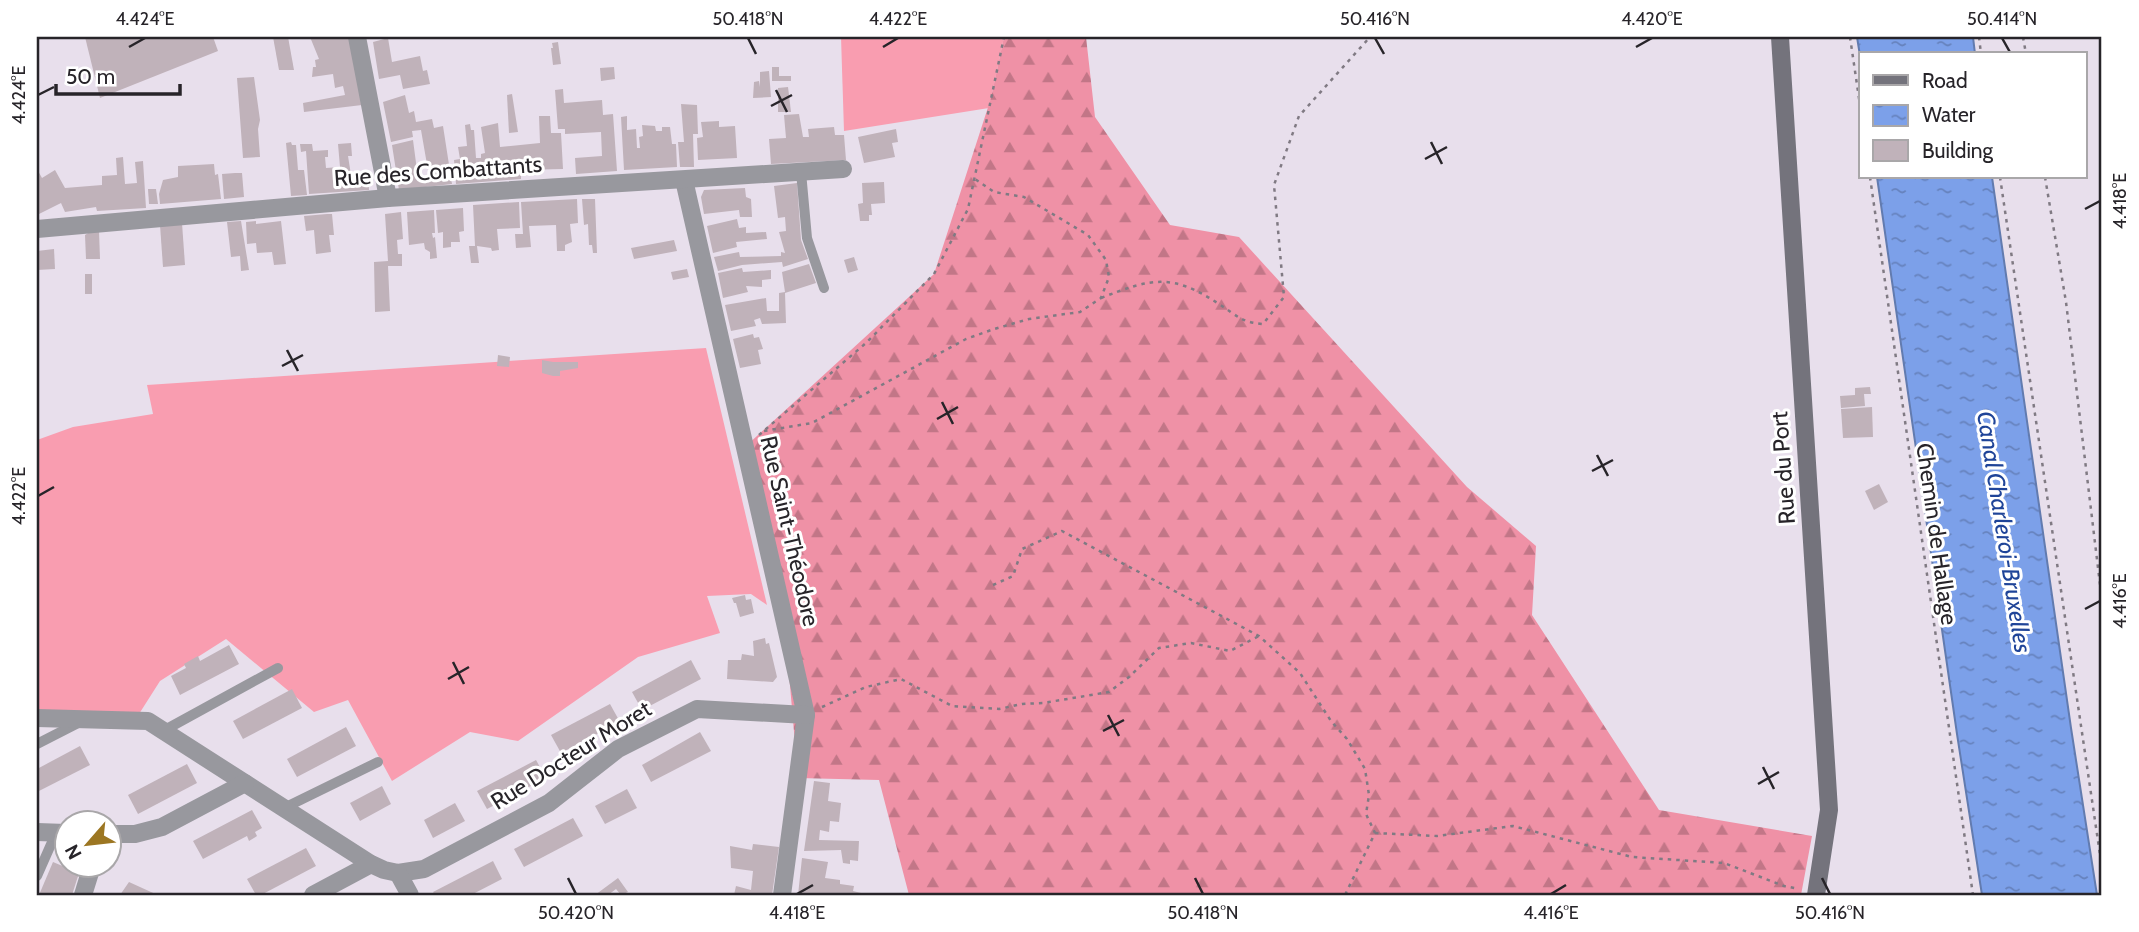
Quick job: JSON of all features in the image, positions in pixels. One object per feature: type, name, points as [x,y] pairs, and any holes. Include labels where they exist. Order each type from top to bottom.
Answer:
[{"type":"main road","name":"Rue du Port","points":[[1780,37],[1829,810],[1816,895]]},
{"type":"street","points":[[357,37],[388,198]]},
{"type":"street","name":"Rue des Combattants","points":[[37,229],[388,198],[843,169]]},
{"type":"street","name":"Rue Saint-Théodore","points":[[684,180],[805,709],[782,895]]},
{"type":"street","name":"Rue Docteur Moret","points":[[398,873],[424,869],[549,803],[618,749],[697,709],[805,709]]},
{"type":"street","points":[[37,718],[148,721],[371,864],[398,873],[410,895]]},
{"type":"street","points":[[122,834],[135,834],[162,827],[245,783]]},
{"type":"street","points":[[313,895],[371,864]]},
{"type":"lane","points":[[801,172],[807,238],[824,288]]},
{"type":"lane","points":[[163,731],[278,668]]},
{"type":"lane","points":[[37,744],[84,719]]},
{"type":"lane","points":[[285,808],[378,762]]},
{"type":"lane","points":[[37,876],[52,849]]},
{"type":"path","points":[[1004,37],[968,209],[934,274],[866,343],[764,431],[812,424],[901,373],[975,336],[1029,319],[1080,312],[1101,298],[1134,285],[1156,281],[1187,285],[1245,323],[1263,324],[1284,297],[1274,185],[1299,116],[1370,37]]},
{"type":"path","points":[[1850,37],[1859,98]]},
{"type":"path","name":"Chemin de Hallage","points":[[1870,178],[1973,895]]},
{"type":"path","points":[[2000,178],[2102,868]]},
{"type":"path","points":[[2045,178],[2066,302],[2102,601]]},
{"type":"path","points":[[975,179],[994,192],[1024,197],[1088,235],[1106,260],[1109,277],[1101,298]]},
{"type":"path","points":[[993,585],[1013,576],[1022,549],[1062,531],[1259,636],[1300,673],[1365,769],[1368,795],[1366,814],[1375,833]]},
{"type":"path","points":[[805,709],[823,708],[866,687],[901,679],[952,706],[999,709],[1022,704],[1043,704],[1109,692],[1159,648],[1191,643],[1230,651],[1259,636]]},
{"type":"path","points":[[1375,833],[1437,836],[1513,826],[1632,857],[1724,863],[1784,886]]},
{"type":"path","points":[[1345,895],[1375,833]]},
{"type":"shaded area","points":[[841,37],[1004,37],[989,108],[844,131]]},
{"type":"shaded area","points":[[706,348],[767,605],[751,594],[707,596],[720,633],[638,657],[518,741],[470,732],[392,781],[348,700],[314,712],[226,639],[160,681],[139,714],[37,715],[37,440],[73,427],[153,414],[147,385]]},
{"type":"green space","points":[[1004,37],[1086,37],[1095,117],[1170,225],[1239,237],[1467,487],[1536,546],[1532,615],[1659,810],[1812,836],[1801,895],[909,895],[879,780],[798,778],[784,616],[745,447],[934,274],[991,98]]},
{"type":"water","points":[[1857,37],[1973,37],[1975,52],[1859,52]]},
{"type":"water","name":"Canal Charleroi-Bruxelles","points":[[1877,178],[1992,178],[2097,895],[1982,895]]},
{"type":"building","points":[[85,37],[213,37],[218,51],[100,98]]},
{"type":"building","points":[[273,37],[288,37],[294,70],[279,70]]},
{"type":"building","points":[[310,37],[349,37],[362,105],[304,112],[303,103],[345,95],[343,86],[335,88],[333,74],[312,77],[313,67],[316,67],[315,60],[319,59]]},
{"type":"building","points":[[388,38],[392,62],[420,56],[423,71],[427,70],[430,84],[403,89],[400,75],[379,79],[373,42]]},
{"type":"building","points":[[558,42],[561,64],[553,65],[552,43]]},
{"type":"building","points":[[614,67],[615,79],[601,81],[600,68]]},
{"type":"building","points":[[772,67],[779,67],[779,76],[791,76],[791,81],[772,81]]},
{"type":"building","points":[[769,71],[771,97],[753,98],[754,82],[759,81],[760,87],[760,72]]},
{"type":"building","points":[[254,77],[260,120],[260,157],[243,158],[237,78]]},
{"type":"building","points":[[788,87],[791,112],[778,112],[778,88]]},
{"type":"building","points":[[563,89],[564,103],[602,100],[603,115],[613,114],[617,171],[576,174],[575,158],[602,156],[601,132],[565,134],[565,129],[558,129],[555,90]]},
{"type":"building","points":[[512,94],[518,132],[509,133],[507,95]]},
{"type":"building","points":[[405,95],[409,113],[414,111],[416,122],[432,119],[434,128],[443,126],[452,184],[399,190],[392,145],[413,140],[418,178],[429,176],[421,130],[412,131],[413,137],[391,142],[383,102]]},
{"type":"building","points":[[681,104],[697,105],[698,134],[693,134],[694,167],[680,167],[678,142],[684,142]]},
{"type":"building","points":[[799,114],[803,137],[809,137],[808,129],[834,127],[835,135],[844,135],[846,160],[771,164],[769,139],[786,138],[784,115]]},
{"type":"building","points":[[539,116],[550,116],[551,133],[561,133],[563,169],[521,170],[521,179],[456,184],[454,160],[460,159],[458,147],[467,146],[465,125],[470,124],[471,130],[474,130],[476,158],[481,158],[481,154],[485,153],[481,127],[498,123],[500,147],[540,143]]},
{"type":"building","points":[[627,116],[627,130],[636,129],[637,148],[640,148],[639,137],[643,136],[642,125],[655,126],[656,131],[662,131],[662,127],[670,127],[672,144],[676,144],[677,167],[624,170],[621,117]]},
{"type":"building","points":[[719,121],[719,127],[735,126],[737,158],[698,160],[697,138],[703,137],[701,122]]},
{"type":"building","points":[[896,129],[898,142],[892,143],[895,157],[864,163],[858,137]]},
{"type":"building","points":[[286,143],[296,145],[298,170],[304,170],[307,195],[291,196]]},
{"type":"building","points":[[351,143],[352,156],[348,156],[351,175],[368,174],[369,190],[309,194],[306,151],[301,152],[300,144],[312,144],[313,151],[328,150],[328,157],[325,157],[326,168],[340,167],[338,144]]},
{"type":"building","points":[[123,157],[125,184],[137,183],[135,162],[143,161],[146,208],[97,211],[96,207],[65,212],[61,203],[37,215],[37,169],[42,178],[55,170],[65,188],[102,185],[102,176],[117,175],[116,158]]},
{"type":"building","points":[[214,164],[221,199],[160,204],[159,194],[163,180],[178,177],[178,166]]},
{"type":"building","points":[[242,173],[244,197],[224,199],[222,174]]},
{"type":"building","points":[[884,182],[885,203],[871,204],[872,215],[869,215],[869,221],[860,221],[858,204],[863,203],[862,183]]},
{"type":"building","points":[[797,183],[801,240],[808,259],[783,267],[782,262],[742,265],[718,271],[714,257],[739,252],[740,257],[781,256],[781,252],[785,253],[779,232],[786,231],[785,217],[778,218],[774,186]]},
{"type":"building","points":[[745,188],[746,197],[751,199],[752,217],[740,217],[739,210],[704,214],[701,197],[704,190]]},
{"type":"building","points":[[148,189],[156,189],[158,204],[149,204]]},
{"type":"building","points":[[577,199],[578,223],[570,224],[572,242],[565,245],[565,251],[557,251],[556,225],[529,226],[531,247],[516,248],[515,234],[523,234],[521,202]]},
{"type":"building","points":[[582,199],[595,199],[597,253],[593,253],[592,245],[589,245],[588,224],[584,225]]},
{"type":"building","points":[[519,202],[520,228],[497,229],[499,250],[492,251],[491,248],[477,246],[479,263],[471,263],[469,246],[475,246],[473,205]]},
{"type":"building","points":[[463,208],[464,231],[459,232],[460,242],[451,242],[451,247],[443,248],[443,232],[438,233],[436,210]]},
{"type":"building","points":[[434,210],[435,233],[432,233],[433,238],[435,237],[437,258],[430,259],[430,252],[425,249],[424,243],[409,245],[407,212]]},
{"type":"building","points":[[401,212],[403,239],[397,240],[398,254],[402,254],[402,266],[388,266],[390,311],[375,312],[374,262],[388,261],[385,214]]},
{"type":"building","points":[[332,214],[334,235],[329,235],[331,252],[316,254],[314,230],[306,231],[304,216]]},
{"type":"building","points":[[737,219],[739,228],[746,227],[746,233],[766,232],[767,239],[736,242],[737,247],[713,253],[707,226]]},
{"type":"building","points":[[241,221],[249,270],[241,271],[240,256],[231,257],[227,222]]},
{"type":"building","points":[[256,221],[256,224],[281,221],[286,264],[274,265],[272,252],[257,253],[256,243],[247,244],[246,222]]},
{"type":"building","points":[[182,223],[185,265],[163,267],[160,225]]},
{"type":"building","points":[[99,231],[100,259],[86,259],[85,235]]},
{"type":"building","points":[[674,240],[677,251],[634,259],[631,248]]},
{"type":"building","points":[[54,249],[55,269],[37,270],[37,251]]},
{"type":"building","points":[[854,257],[858,270],[848,273],[844,260]]},
{"type":"building","points":[[809,264],[816,283],[785,293],[786,323],[762,324],[760,318],[754,320],[756,326],[731,331],[725,305],[766,298],[767,311],[779,311],[779,293],[785,292],[782,272]]},
{"type":"building","points":[[742,268],[743,272],[771,270],[771,279],[762,280],[762,287],[746,286],[748,292],[723,298],[718,273]]},
{"type":"building","points":[[687,269],[689,277],[673,280],[671,272]]},
{"type":"building","points":[[85,274],[92,274],[92,294],[85,294]]},
{"type":"building","points":[[753,334],[754,338],[759,337],[763,349],[758,350],[761,364],[740,368],[733,339]]},
{"type":"building","points":[[498,355],[510,357],[509,367],[497,366]]},
{"type":"building","points":[[542,360],[578,362],[578,368],[560,371],[560,376],[553,376],[542,373]]},
{"type":"building","points":[[1870,387],[1871,394],[1864,394],[1865,406],[1841,408],[1840,396],[1855,395],[1855,388]]},
{"type":"building","points":[[1872,407],[1873,437],[1843,438],[1841,409]]},
{"type":"building","points":[[1879,484],[1888,502],[1874,510],[1865,491]]},
{"type":"building","points":[[745,595],[746,600],[751,599],[754,613],[740,617],[732,598]]},
{"type":"building","points":[[765,638],[766,644],[769,643],[777,677],[773,682],[727,679],[728,660],[741,660],[742,654],[754,656],[753,641]]},
{"type":"building","points":[[229,645],[239,664],[180,695],[171,676],[186,668],[184,664],[198,656],[200,661]]},
{"type":"building","points":[[691,660],[701,679],[642,710],[632,692]]},
{"type":"building","points":[[292,689],[302,708],[243,739],[233,721]]},
{"type":"building","points":[[610,704],[620,722],[561,753],[551,735]]},
{"type":"building","points":[[346,727],[356,746],[297,777],[287,759]]},
{"type":"building","points":[[700,732],[711,751],[651,782],[642,765]]},
{"type":"building","points":[[80,746],[90,765],[37,792],[37,769]]},
{"type":"building","points":[[536,760],[546,778],[487,809],[477,791]]},
{"type":"building","points":[[187,764],[197,783],[138,814],[128,795]]},
{"type":"building","points":[[814,781],[830,783],[828,801],[841,803],[839,822],[830,821],[829,832],[820,830],[819,840],[859,841],[858,861],[843,863],[841,850],[804,851]]},
{"type":"building","points":[[382,786],[391,804],[360,821],[350,803]]},
{"type":"building","points":[[627,789],[637,808],[605,824],[595,806]]},
{"type":"building","points":[[455,803],[465,821],[433,838],[424,820]]},
{"type":"building","points":[[252,810],[262,828],[255,832],[257,836],[249,841],[247,836],[203,859],[193,841]]},
{"type":"building","points":[[573,818],[583,836],[524,867],[514,849]]},
{"type":"building","points":[[753,844],[779,847],[772,895],[734,895],[736,886],[751,890],[753,871],[731,868],[730,846],[752,850]]},
{"type":"building","points":[[306,848],[316,866],[261,895],[256,895],[247,879]]},
{"type":"building","points":[[802,858],[828,862],[825,878],[854,886],[853,891],[861,893],[860,895],[798,895]]},
{"type":"building","points":[[493,861],[502,879],[471,895],[435,895],[433,892]]},
{"type":"building","points":[[52,864],[52,880],[77,880],[72,895],[39,895]]},
{"type":"building","points":[[618,878],[628,892],[621,895],[616,889],[608,895],[595,895]]},
{"type":"building","points":[[129,882],[151,892],[158,895],[120,895]]}]
